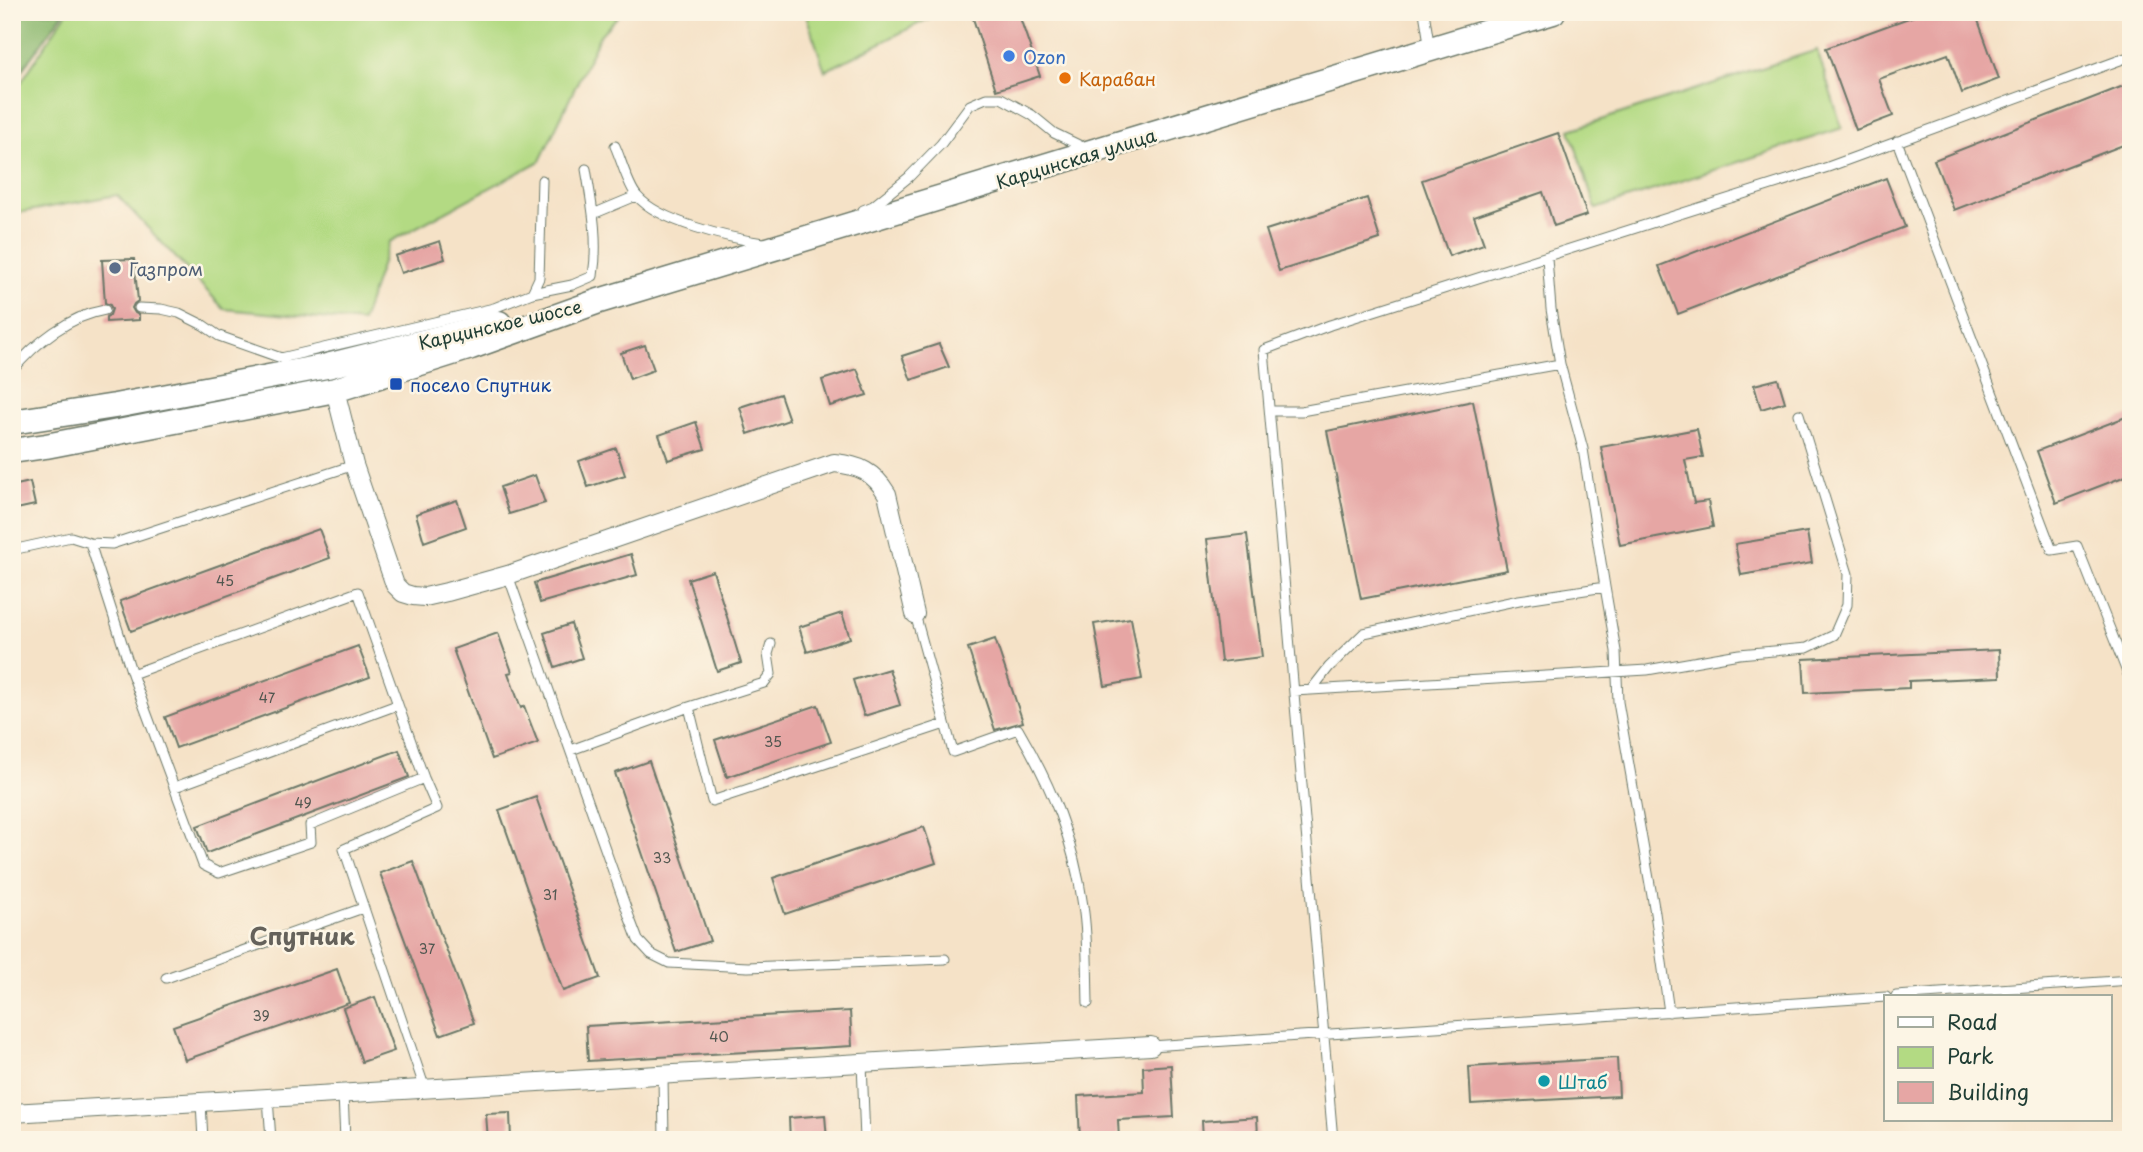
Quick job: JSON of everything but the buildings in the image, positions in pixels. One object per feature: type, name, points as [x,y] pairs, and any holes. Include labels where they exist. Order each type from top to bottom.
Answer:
[{"type":"main road","name":"Карцинская улица","points":[[599,301],[1553,12]]},
{"type":"main road","name":"Карцинское шоссе","points":[[12,422],[115,406],[327,366],[450,334],[599,301]]},
{"type":"main road","name":"Карцинское шоссе","points":[[12,451],[335,390],[471,347],[599,301]]},
{"type":"main road","points":[[327,366],[335,390]]},
{"type":"street","points":[[335,390],[354,465],[395,585],[403,593],[425,597],[508,575],[834,463],[867,470],[881,482],[887,494],[915,614]]},
{"type":"street","points":[[12,1113],[1150,1046]]},
{"type":"lane","points":[[1424,12],[1430,50]]},
{"type":"lane","points":[[1333,1140],[1264,350],[1330,325],[1828,167],[2131,56]]},
{"type":"lane","points":[[615,146],[636,196],[657,211],[735,239],[786,246],[873,206],[909,177],[933,152],[970,105],[986,98],[1001,98],[1032,115],[1054,133],[1094,152]]},
{"type":"lane","points":[[1897,141],[2052,550],[2077,546],[2131,682]]},
{"type":"lane","points":[[281,358],[495,308],[531,293],[572,285],[593,276],[596,258],[586,169]]},
{"type":"lane","points":[[531,293],[539,278],[542,180]]},
{"type":"lane","points":[[593,214],[636,196]]},
{"type":"lane","points":[[1547,258],[1551,309],[1560,364],[1583,449],[1617,671],[1618,702],[1655,913],[1669,1012]]},
{"type":"lane","points":[[139,308],[180,313],[219,335],[300,365],[327,366]]},
{"type":"lane","points":[[12,371],[37,345],[72,321],[105,310]]},
{"type":"lane","points":[[1270,411],[1301,411],[1560,364]]},
{"type":"lane","points":[[1294,691],[1647,670],[1739,654],[1807,648],[1833,635],[1847,606],[1848,574],[1799,414]]},
{"type":"lane","points":[[12,550],[71,537],[90,543],[112,544],[354,465]]},
{"type":"lane","points":[[90,543],[132,674],[204,865],[219,873],[311,842],[310,825],[424,778]]},
{"type":"lane","points":[[508,575],[630,919],[638,940],[651,954],[669,963],[748,967],[944,960]]},
{"type":"lane","points":[[1311,690],[1329,667],[1364,633],[1520,600],[1605,587]]},
{"type":"lane","points":[[132,674],[358,592],[397,705],[437,808],[344,849],[425,1089]]},
{"type":"lane","points":[[915,614],[953,752],[1018,729],[1042,769],[1068,834],[1083,906],[1088,1003]]},
{"type":"lane","points":[[571,750],[764,683],[771,674],[768,654],[771,644]]},
{"type":"lane","points":[[175,788],[397,705]]},
{"type":"lane","points":[[689,707],[712,801],[944,724]]},
{"type":"lane","points":[[166,978],[363,908]]},
{"type":"lane","points":[[1910,995],[2131,980]]},
{"type":"lane","points":[[1150,1046],[1884,997]]},
{"type":"lane","points":[[862,1063],[865,1140]]},
{"type":"lane","points":[[663,1075],[664,1140]]},
{"type":"lane","points":[[343,1094],[345,1140]]},
{"type":"lane","points":[[268,1098],[271,1140]]},
{"type":"lane","points":[[201,1102],[203,1140]]},
{"type":"green space","points":[[12,12],[64,12],[12,84]]},
{"type":"green space","points":[[67,12],[622,12],[600,35],[540,161],[389,242],[362,322],[224,309],[117,195],[12,214],[12,96]]},
{"type":"green space","points":[[805,12],[932,12],[930,18],[825,71]]},
{"type":"green space","points":[[1817,50],[1842,128],[1596,209],[1570,130]]},
{"type":"place","name":"Ozon","points":[[1009,56]]},
{"type":"place","name":"Караван","points":[[1065,78]]},
{"type":"place","name":"Газпром","points":[[115,268]]},
{"type":"place","name":"посело Спутник","points":[[396,384]]},
{"type":"place","name":"Штаб","points":[[1544,1081]]},
{"type":"district","name":"Спутник","points":[[302,935]]}]
